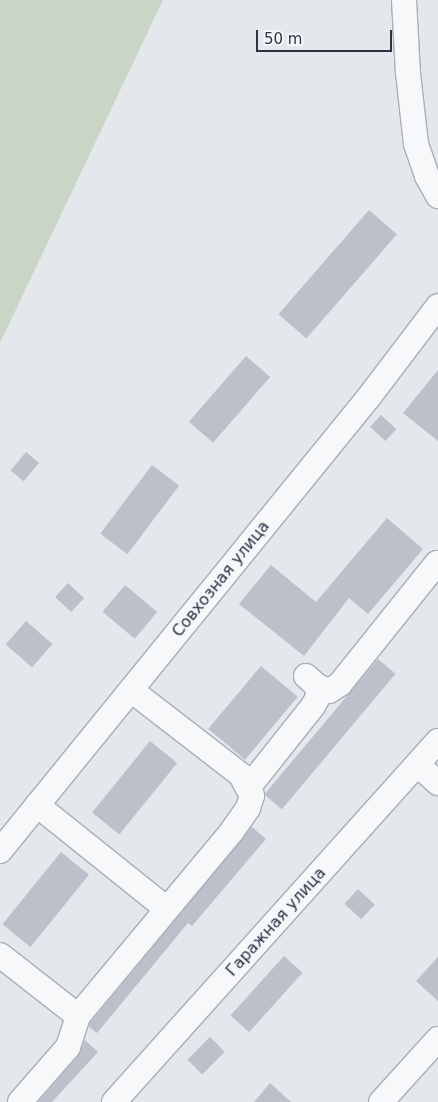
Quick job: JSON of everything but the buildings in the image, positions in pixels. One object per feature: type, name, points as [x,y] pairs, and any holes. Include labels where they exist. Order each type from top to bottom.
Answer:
[{"type":"street","points":[[404,0],[408,73],[416,144],[427,176],[438,196]]},
{"type":"street","name":"Совхозная улица","points":[[0,851],[369,397],[438,306]]},
{"type":"street","points":[[248,788],[313,706],[318,697],[311,681],[329,691],[340,684],[437,563]]},
{"type":"street","points":[[20,1102],[68,1047],[78,1016],[248,808],[252,796],[241,775],[131,690]]},
{"type":"street","name":"Гаражная улица","points":[[114,1102],[438,741]]},
{"type":"street","points":[[418,765],[438,784]]},
{"type":"street","points":[[37,805],[167,909]]},
{"type":"street","points":[[0,955],[78,1016]]},
{"type":"street","points":[[381,1102],[438,1039]]},
{"type":"green space","points":[[0,0],[163,0],[0,343]]}]
